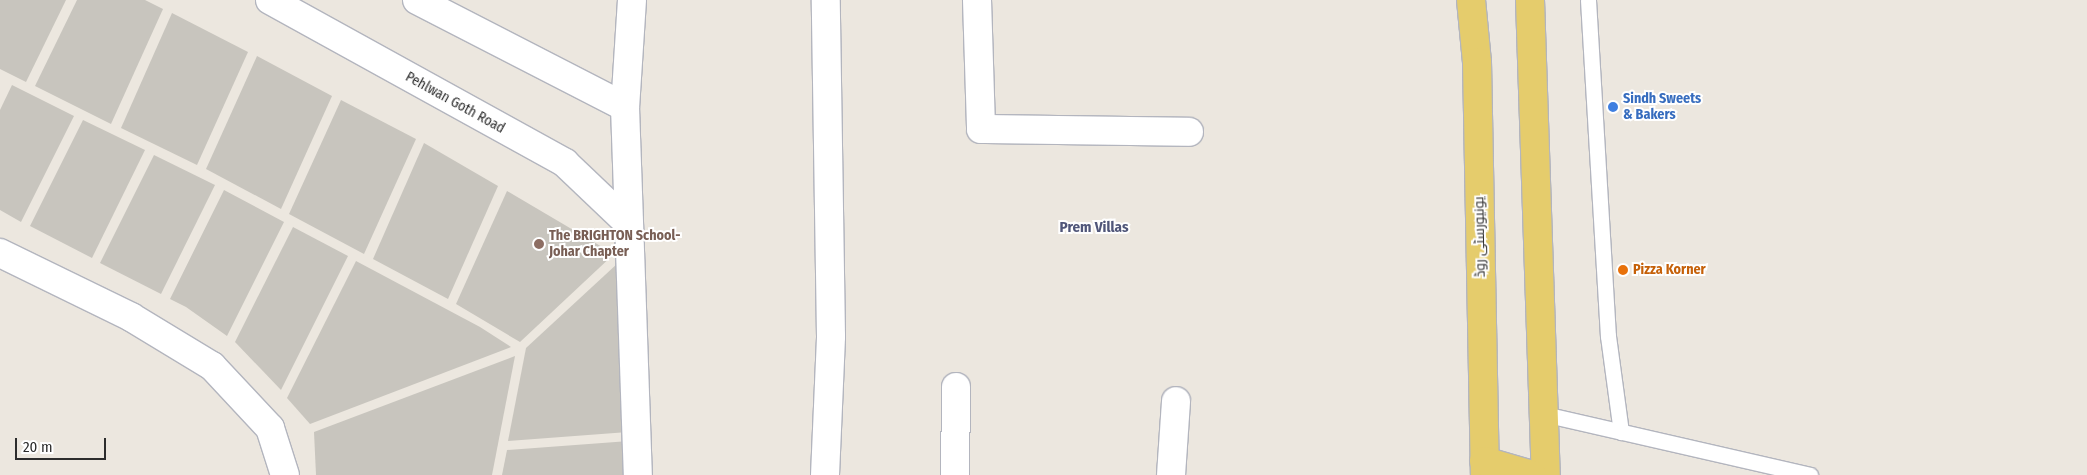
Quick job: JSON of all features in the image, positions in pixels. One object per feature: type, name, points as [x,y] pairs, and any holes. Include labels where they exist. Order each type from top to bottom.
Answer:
[{"type":"main road","name":"Pehlwan Goth Road","points":[[270,0],[565,163],[628,223]]},
{"type":"main road","points":[[417,0],[625,107]]},
{"type":"main road","points":[[632,0],[625,107],[638,475]]},
{"type":"main road","points":[[825,475],[831,336],[826,0]]},
{"type":"main road","points":[[977,0],[981,129],[1189,132]]},
{"type":"main road","name":"یونیورسٹی روڈ","points":[[1471,0],[1477,62],[1485,468]]},
{"type":"main road","points":[[1530,0],[1546,475]]},
{"type":"main road","points":[[0,253],[131,317],[212,366],[270,428],[285,475]]},
{"type":"main road","points":[[955,475],[956,387]]},
{"type":"main road","points":[[1171,475],[1176,401]]},
{"type":"main road","points":[[1485,468],[1532,475]]},
{"type":"lane","points":[[1588,0],[1608,336],[1621,432]]},
{"type":"lane","points":[[1544,414],[1810,475]]},
{"type":"building","points":[[0,0],[66,0],[26,82],[0,69]]},
{"type":"building","points":[[77,0],[145,0],[163,9],[111,124],[35,86]]},
{"type":"building","points":[[172,13],[248,52],[197,165],[121,128]]},
{"type":"building","points":[[257,56],[332,96],[281,209],[206,169]]},
{"type":"building","points":[[12,85],[74,116],[21,222],[0,210],[0,110]]},
{"type":"building","points":[[341,100],[416,139],[364,254],[289,214]]},
{"type":"building","points":[[83,120],[145,150],[92,258],[30,226]]},
{"type":"building","points":[[424,143],[498,186],[448,299],[373,259]]},
{"type":"building","points":[[154,155],[215,185],[161,294],[100,263]]},
{"type":"building","points":[[224,190],[284,222],[227,336],[186,307],[170,299]]},
{"type":"building","points":[[507,191],[614,254],[520,342],[456,304]]},
{"type":"building","points":[[293,227],[348,256],[281,390],[235,342]]},
{"type":"building","points":[[356,261],[480,327],[511,347],[310,424],[287,398]]},
{"type":"building","points":[[618,263],[628,432],[508,441],[526,348]]},
{"type":"building","points":[[515,356],[492,475],[316,475],[314,432]]},
{"type":"building","points":[[629,441],[631,475],[502,475],[507,450]]},
{"type":"place","name":"Sindh Sweets & Bakers","points":[[1613,107]]},
{"type":"place","name":"The BRIGHTON School- Johar Chapter","points":[[539,244]]},
{"type":"place","name":"Pizza Korner","points":[[1623,270]]},
{"type":"district","name":"Prem Villas","points":[[1094,228]]}]
